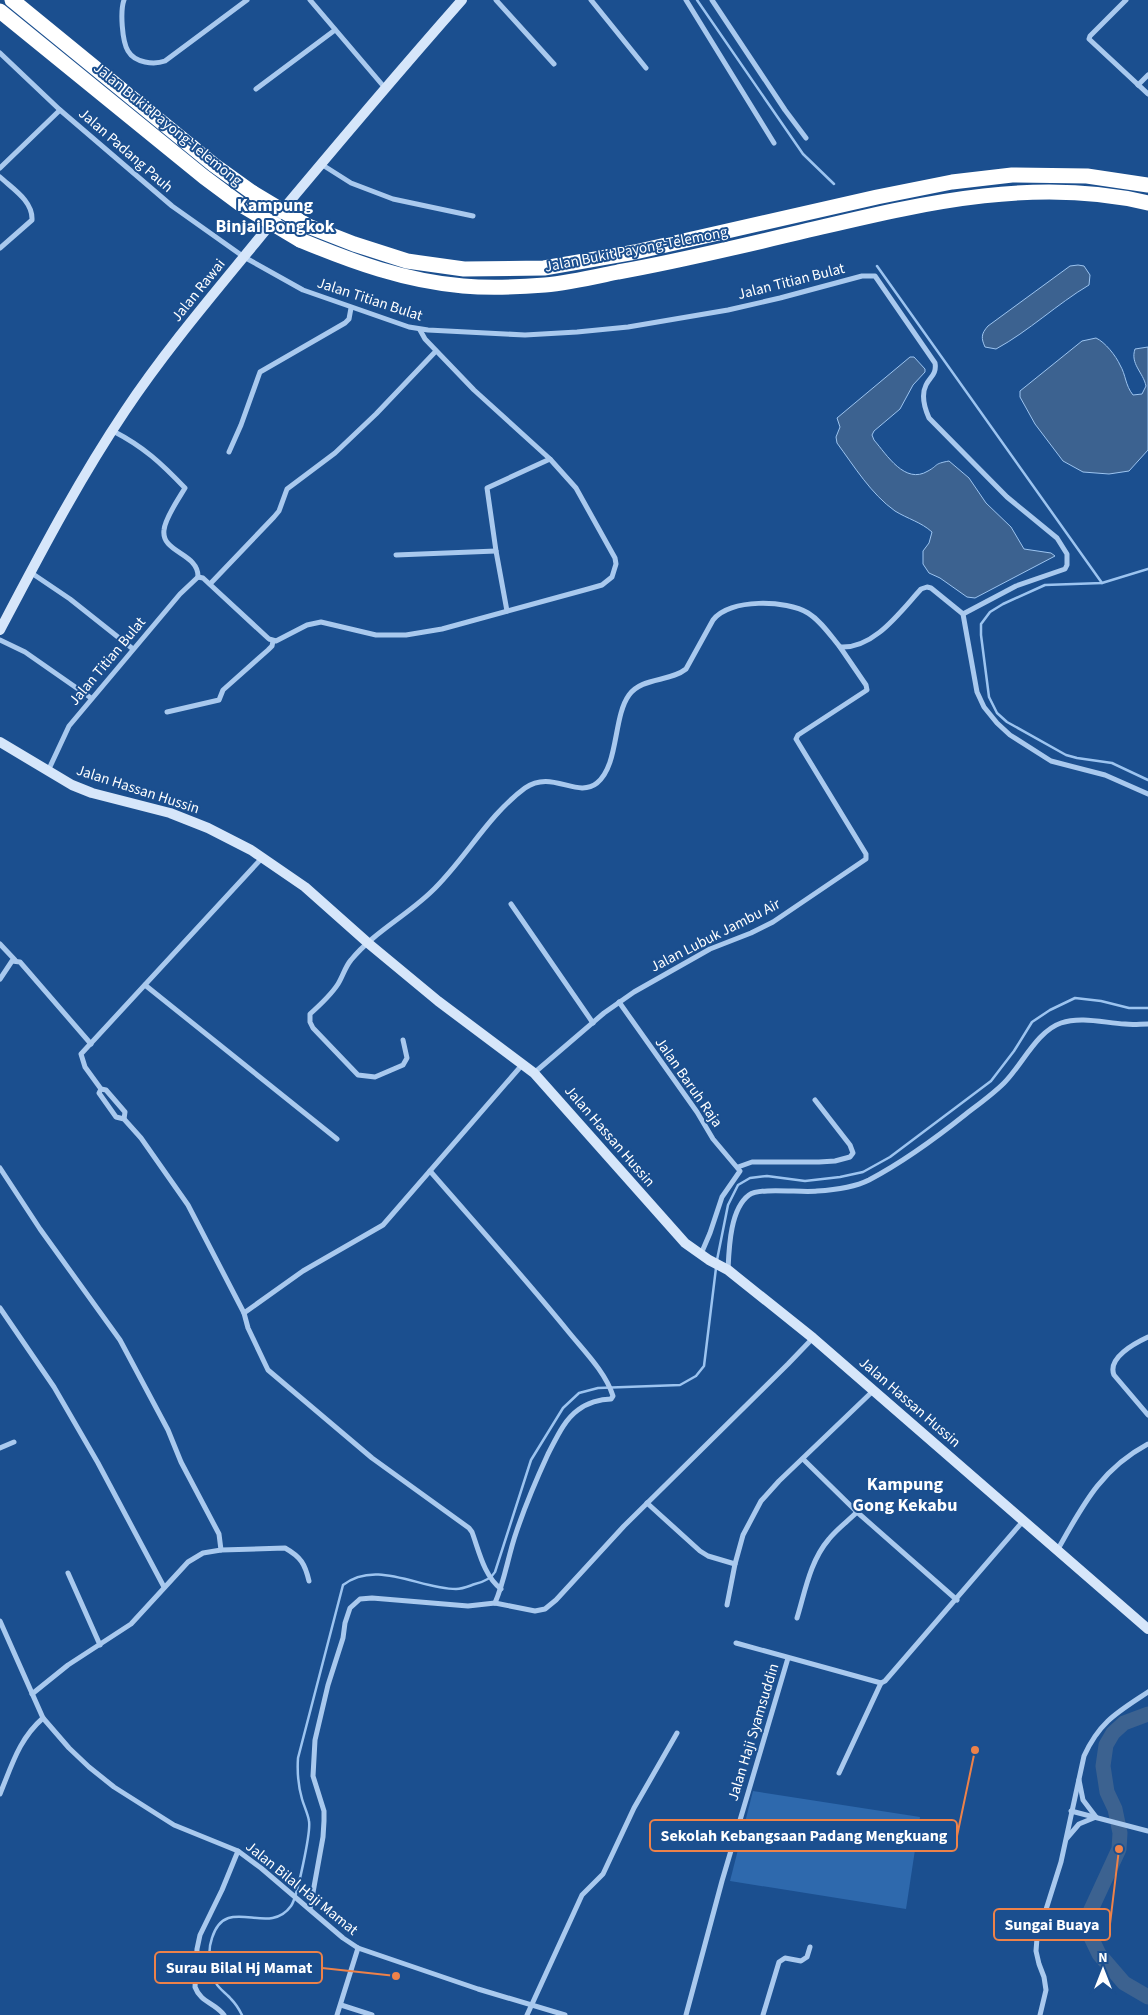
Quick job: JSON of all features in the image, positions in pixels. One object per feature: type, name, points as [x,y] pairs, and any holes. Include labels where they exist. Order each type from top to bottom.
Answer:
[{"type":"highway","name":"Jalan Bukit Payong-Telemong","points":[[12,0],[214,165],[253,193],[308,226],[354,244],[408,261],[464,269],[544,268],[655,248],[877,197],[952,182],[1012,175],[1087,176],[1148,185]]},
{"type":"highway","name":"Jalan Bukit Payong-Telemong","points":[[0,10],[204,177],[243,206],[300,240],[349,260],[404,278],[463,286],[546,285],[648,267],[955,199],[1013,192],[1086,193],[1148,203]]},
{"type":"street","points":[[124,0],[122,14],[128,51],[134,58],[151,63],[165,61],[247,0]]},
{"type":"street","points":[[310,0],[385,88]]},
{"type":"street","name":"Jalan Rawai","points":[[0,630],[60,518],[124,412],[178,338],[320,164],[462,0]]},
{"type":"street","points":[[496,0],[554,64]]},
{"type":"street","points":[[591,0],[646,68]]},
{"type":"street","points":[[686,0],[774,143]]},
{"type":"street","points":[[712,0],[785,110],[806,138]]},
{"type":"street","points":[[1126,0],[1090,36],[1090,41],[1148,94]]},
{"type":"street","points":[[256,89],[335,30]]},
{"type":"street","name":"Jalan Padang Pauh","points":[[0,53],[60,110],[172,206],[244,257]]},
{"type":"street","points":[[1138,85],[1148,75]]},
{"type":"street","points":[[0,168],[60,110]]},
{"type":"street","points":[[320,164],[351,183],[393,199],[473,216]]},
{"type":"street","points":[[0,177],[30,206],[33,212],[32,220],[0,248]]},
{"type":"street","name":"Jalan Titian Bulat","points":[[244,257],[303,290],[351,308],[420,330],[525,335],[628,327],[728,310],[862,276],[875,276],[934,364],[934,374],[924,390],[926,412],[929,418],[1007,497],[1057,538],[1067,554],[1065,569],[1016,586],[963,614]]},
{"type":"street","points":[[228,452],[241,425],[260,372],[345,324],[349,319],[351,308]]},
{"type":"street","points":[[113,431],[136,442],[151,454],[185,488],[165,524],[164,536],[168,543],[195,564],[199,571],[198,577],[203,578],[273,641],[280,640],[314,623],[338,625],[376,635],[406,635],[442,629],[602,585],[612,577],[615,570],[616,564],[613,550],[576,488],[550,459],[474,390],[422,336],[420,330]]},
{"type":"street","points":[[210,584],[274,517],[279,510],[287,489],[336,452],[376,414],[436,351]]},
{"type":"street","points":[[508,611],[496,551],[487,488],[550,459]]},
{"type":"street","points":[[396,554],[496,551]]},
{"type":"street","points":[[30,572],[70,599],[133,649]]},
{"type":"street","name":"Jalan Titian Bulat","points":[[48,772],[69,726],[180,594],[198,577]]},
{"type":"street","points":[[403,1040],[407,1054],[406,1062],[375,1077],[363,1077],[353,1071],[313,1028],[310,1022],[310,1014],[335,989],[350,960],[432,892],[508,803],[527,787],[544,780],[575,787],[587,787],[597,783],[603,777],[609,765],[628,697],[641,685],[680,673],[686,669],[712,620],[722,610],[730,607],[758,604],[795,608],[817,619],[840,647],[856,646],[874,636],[892,621],[924,588],[931,588],[963,614],[977,692],[984,707],[997,723],[1010,734],[1051,761],[1105,774],[1148,794]]},
{"type":"street","points":[[0,640],[25,652],[91,698]]},
{"type":"street","points":[[167,712],[219,700],[224,690],[272,646],[273,641]]},
{"type":"street","name":"Jalan Lubuk Jambu Air","points":[[534,1073],[619,1002],[710,949],[773,922],[865,861],[866,854],[796,739],[798,735],[867,690],[866,685],[840,647]]},
{"type":"street","name":"Jalan Hassan Hussin","points":[[0,742],[62,780],[92,793],[187,819],[223,835],[263,858],[310,891],[368,944],[534,1073],[685,1243],[705,1258],[726,1269],[812,1338],[1148,1628]]},
{"type":"street","points":[[263,858],[80,1055],[85,1067],[101,1089],[100,1093],[116,1117],[124,1119],[141,1138],[188,1205],[244,1312],[248,1328],[268,1370],[372,1458],[469,1528],[486,1569],[500,1589]]},
{"type":"street","points":[[511,904],[593,1023]]},
{"type":"street","points":[[0,944],[18,961],[91,1044]]},
{"type":"street","points":[[0,979],[10,963],[18,961]]},
{"type":"street","points":[[145,985],[337,1139]]},
{"type":"street","name":"Jalan Baruh Raja","points":[[619,1002],[697,1112],[713,1139],[739,1170]]},
{"type":"street","points":[[726,1269],[734,1223],[742,1203],[749,1195],[764,1191],[817,1192],[852,1186],[868,1180],[933,1140],[982,1102],[1004,1083],[1050,1028],[1061,1023],[1075,1020],[1148,1024]]},
{"type":"street","points":[[244,1312],[248,1312],[303,1271],[383,1225],[522,1065]]},
{"type":"street","points":[[101,1089],[106,1090],[125,1112],[124,1119]]},
{"type":"street","points":[[705,1258],[710,1233],[722,1197],[739,1170],[752,1162],[835,1161],[850,1157],[853,1153],[850,1145],[815,1100]]},
{"type":"street","points":[[0,1168],[40,1229],[120,1340],[168,1430],[191,1483],[218,1534],[221,1550]]},
{"type":"street","points":[[430,1171],[536,1292],[607,1380],[612,1393],[612,1398],[598,1400],[578,1410],[557,1436],[515,1533],[495,1603]]},
{"type":"street","points":[[0,1308],[54,1387],[164,1587]]},
{"type":"street","points":[[1148,1337],[1140,1340],[1117,1358],[1113,1364],[1112,1372],[1148,1415]]},
{"type":"street","points":[[310,1909],[324,1838],[324,1811],[313,1776],[315,1740],[328,1685],[343,1638],[350,1608],[363,1598],[468,1606],[495,1603],[535,1612],[545,1609],[647,1503],[812,1338]]},
{"type":"street","points":[[727,1605],[743,1535],[757,1507],[770,1490],[874,1390]]},
{"type":"street","points":[[0,1448],[14,1442]]},
{"type":"street","points":[[1058,1549],[1098,1483],[1116,1466],[1148,1444]]},
{"type":"street","points":[[803,1459],[857,1512],[957,1600]]},
{"type":"street","points":[[647,1503],[700,1551],[708,1556],[735,1564]]},
{"type":"street","points":[[797,1618],[820,1551],[829,1539],[857,1512]]},
{"type":"street","points":[[838,1773],[881,1683],[885,1681],[957,1600],[1024,1520]]},
{"type":"street","points":[[32,1694],[68,1665],[131,1624],[188,1562],[203,1554],[221,1550],[285,1548],[294,1553],[305,1565],[309,1581]]},
{"type":"street","points":[[68,1573],[100,1645]]},
{"type":"street","name":"Jalan Bilal Haji Mamat","points":[[0,1621],[43,1718],[69,1748],[114,1787],[174,1825],[238,1850],[343,1938],[358,1948],[565,2015]]},
{"type":"street","points":[[736,1643],[881,1683]]},
{"type":"street","name":"Jalan Haji Syamsuddin","points":[[686,2015],[722,1881],[788,1658]]},
{"type":"street","points":[[1040,2015],[1046,1990],[1036,1951],[1037,1938],[1066,1839],[1084,1756],[1099,1729],[1108,1719],[1148,1692]]},
{"type":"street","points":[[0,1794],[18,1749],[26,1735],[43,1718]]},
{"type":"street","points":[[527,2015],[582,1895],[603,1874],[634,1808],[677,1733]]},
{"type":"street","points":[[1079,1775],[1082,1800],[1097,1817]]},
{"type":"street","points":[[1071,1811],[1148,1831]]},
{"type":"street","points":[[1066,1839],[1080,1824],[1097,1817]]},
{"type":"street","points":[[224,2015],[219,2009],[202,1999],[197,1992],[195,1987],[197,1949],[200,1935],[222,1890],[238,1850]]},
{"type":"street","points":[[763,2015],[779,1962],[785,1958],[801,1961],[807,1957],[810,1947]]},
{"type":"street","points":[[337,2015],[358,1948]]},
{"type":"street","points":[[341,2005],[372,2015]]},
{"type":"shaded area","points":[[1070,266],[1084,266],[1090,275],[1089,285],[1008,342],[996,349],[985,347],[982,336],[988,326]]},
{"type":"shaded area","points":[[1096,338],[1116,358],[1128,388],[1133,395],[1142,394],[1146,386],[1135,364],[1135,349],[1148,347],[1148,450],[1129,471],[1109,474],[1083,472],[1063,461],[1035,424],[1020,397],[1020,391],[1082,341]]},
{"type":"shaded area","points":[[910,357],[914,357],[925,369],[925,372],[913,385],[900,409],[874,431],[872,435],[874,440],[897,466],[912,474],[920,474],[938,464],[949,461],[969,478],[986,503],[1011,527],[1024,549],[1051,553],[1055,556],[975,598],[967,597],[940,578],[929,573],[923,564],[923,551],[929,543],[932,532],[886,504],[863,479],[837,443],[836,437],[840,427],[837,418]]},
{"type":"shaded area","points":[[753,1791],[920,1817],[906,1909],[730,1881]]},
{"type":"waterway","points":[[697,0],[803,154],[834,184]]},
{"type":"waterway","points":[[877,266],[1102,583]]},
{"type":"waterway","points":[[1148,569],[1102,583],[1045,585],[1003,604],[990,612],[981,624],[989,697],[997,713],[1007,722],[1066,755],[1112,763],[1148,780]]},
{"type":"waterway","points":[[717,1260],[728,1205],[738,1185],[750,1178],[767,1176],[805,1181],[863,1172],[890,1157],[991,1081],[1014,1051],[1032,1022],[1050,1010],[1075,998],[1101,1001],[1129,1008],[1148,1008]]},
{"type":"waterway","points":[[242,2015],[216,1983],[210,1960],[210,1943],[218,1925],[227,1919],[237,1917],[271,1918],[282,1915],[294,1901],[303,1865],[309,1827],[299,1784],[298,1758],[343,1585],[356,1578],[384,1575],[442,1588],[459,1589],[491,1577],[495,1572],[531,1460],[563,1408],[579,1393],[598,1388],[680,1385],[696,1376],[704,1366],[716,1268]]},
{"type":"waterway","points":[[1148,1714],[1124,1723],[1113,1733],[1106,1745],[1103,1766],[1107,1792],[1115,1809],[1120,1833],[1119,1849],[1089,1914],[1087,1929],[1099,1954],[1124,1983],[1148,1997]]},
{"type":"place","name":"Sekolah Kebangsaan Padang Mengkuang","points":[[975,1750]]},
{"type":"place","name":"Sungai Buaya","points":[[1119,1849]]},
{"type":"place","name":"Surau Bilal Hj Mamat","points":[[396,1976]]},
{"type":"district","name":"Kampung Binjai Bongkok","points":[[275,215]]},
{"type":"district","name":"Kampung Gong Kekabu","points":[[905,1494]]}]
